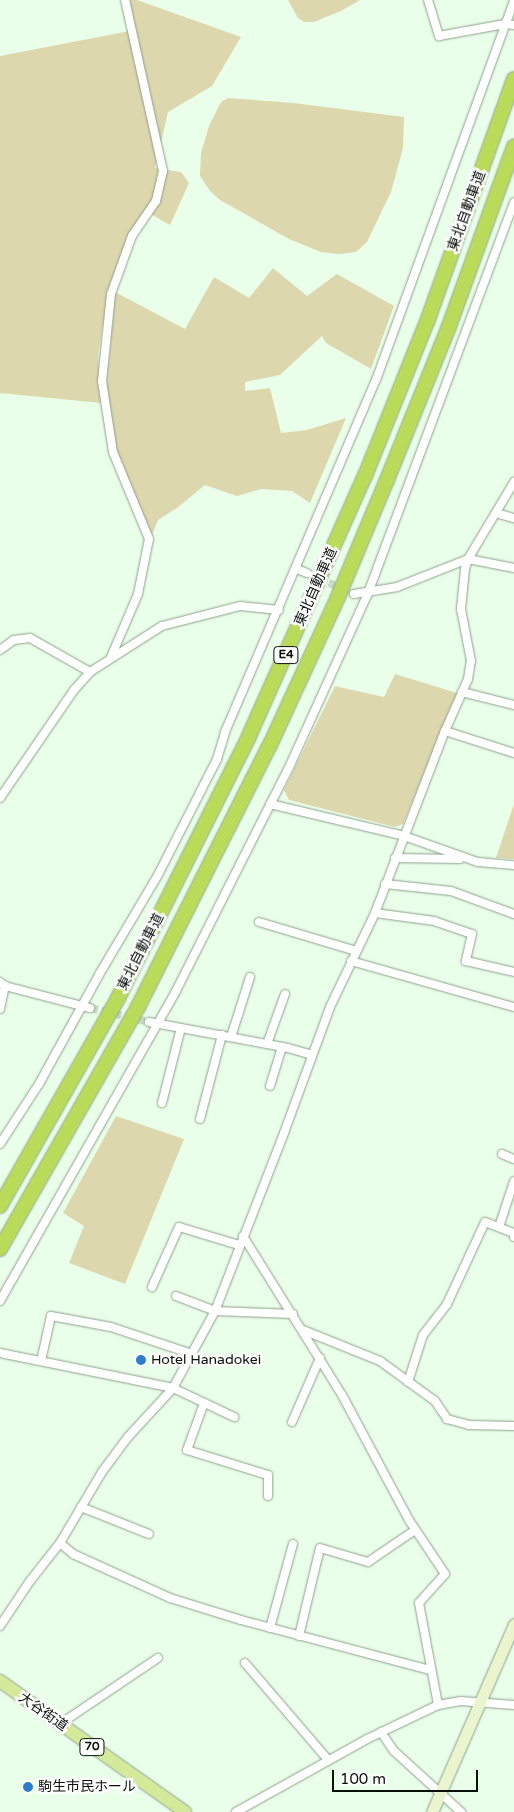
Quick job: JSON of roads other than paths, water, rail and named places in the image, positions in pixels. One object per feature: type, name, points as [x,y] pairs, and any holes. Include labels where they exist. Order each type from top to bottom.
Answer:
[{"type":"highway","name":"東北自動車道","points":[[0,1206],[118,998],[186,866],[265,702],[361,484],[426,322],[514,79]]},
{"type":"highway","name":"東北自動車道","points":[[0,1249],[138,1007],[270,745],[338,597],[387,480],[448,329],[514,147]]},
{"type":"main road","name":"大谷街道","points":[[0,1681],[180,1811]]},
{"type":"street","points":[[111,658],[138,594],[149,539],[113,452],[102,380],[111,294],[132,236],[156,201],[163,171],[125,0]]},
{"type":"street","points":[[428,0],[439,36],[505,24],[514,25]]},
{"type":"street","points":[[0,1144],[86,1007],[158,875],[217,759],[225,732],[279,610],[376,380],[514,0]]},
{"type":"street","points":[[0,1301],[158,1024],[270,804],[368,593],[514,202]]},
{"type":"street","points":[[0,1626],[30,1581],[60,1543],[102,1472],[128,1437],[173,1388],[215,1311],[330,1006],[374,913],[445,731],[468,679],[471,661],[461,609],[468,559],[514,482]]},
{"type":"street","points":[[496,512],[514,518]]},
{"type":"street","points":[[354,594],[398,587],[468,559],[514,568]]},
{"type":"street","points":[[297,568],[307,573]]},
{"type":"street","points":[[0,798],[74,690],[90,672],[162,626],[240,606],[279,610]]},
{"type":"street","points":[[0,650],[14,640],[30,638],[90,672]]},
{"type":"street","points":[[462,692],[514,705]]},
{"type":"street","points":[[445,731],[514,753]]},
{"type":"street","points":[[270,804],[404,836],[478,862],[514,865]]},
{"type":"street","points":[[395,858],[467,859]]},
{"type":"street","points":[[385,884],[451,891],[514,914]]},
{"type":"street","points":[[374,913],[434,921],[472,934],[466,961],[514,972]]},
{"type":"street","points":[[258,922],[356,952]]},
{"type":"street","points":[[351,961],[514,1006]]},
{"type":"street","points":[[231,1037],[250,977]]},
{"type":"street","points":[[0,1009],[2,984],[86,1007]]},
{"type":"street","points":[[267,1044],[285,994]]},
{"type":"street","points":[[149,1022],[282,1047],[312,1055]]},
{"type":"street","points":[[162,1103],[181,1028]]},
{"type":"street","points":[[200,1118],[222,1035]]},
{"type":"street","points":[[270,1086],[282,1047]]},
{"type":"street","points":[[502,1154],[514,1159]]},
{"type":"street","points":[[498,1228],[514,1181]]},
{"type":"street","points":[[408,1382],[423,1335],[447,1304],[485,1222],[513,1233],[514,1237]]},
{"type":"street","points":[[152,1287],[179,1227],[239,1245]]},
{"type":"street","points":[[243,1236],[320,1358],[415,1530],[445,1574],[419,1603],[430,1670],[438,1704]]},
{"type":"street","points":[[176,1296],[215,1311],[293,1314]]},
{"type":"street","points":[[41,1361],[52,1316],[111,1327],[192,1354]]},
{"type":"street","points":[[303,1330],[380,1361],[435,1401],[447,1418],[469,1425],[514,1426]]},
{"type":"street","points":[[0,1353],[173,1388],[234,1417]]},
{"type":"street","points":[[292,1422],[320,1358]]},
{"type":"street","points":[[204,1403],[187,1450],[268,1475],[268,1496]]},
{"type":"street","points":[[81,1507],[149,1534]]},
{"type":"street","points":[[299,1636],[320,1548],[368,1562],[415,1530]]},
{"type":"street","points":[[60,1543],[73,1554],[170,1598],[270,1628],[430,1670]]},
{"type":"street","points":[[270,1628],[293,1544]]},
{"type":"street","points":[[432,1812],[514,1624]]},
{"type":"street","points":[[60,1724],[158,1658]]},
{"type":"street","points":[[245,1663],[328,1760]]},
{"type":"street","points":[[236,1812],[328,1760],[438,1704],[460,1701],[514,1705]]},
{"type":"street","points":[[381,1732],[394,1751],[462,1812]]},
{"type":"tunnel","points":[[307,573],[354,594]]},
{"type":"tunnel","points":[[90,1008],[149,1022]]},
{"type":"place","name":"Hotel Hanadokei","points":[[141,1360]]},
{"type":"place","name":"駒生市民ホール","points":[[28,1787]]}]
